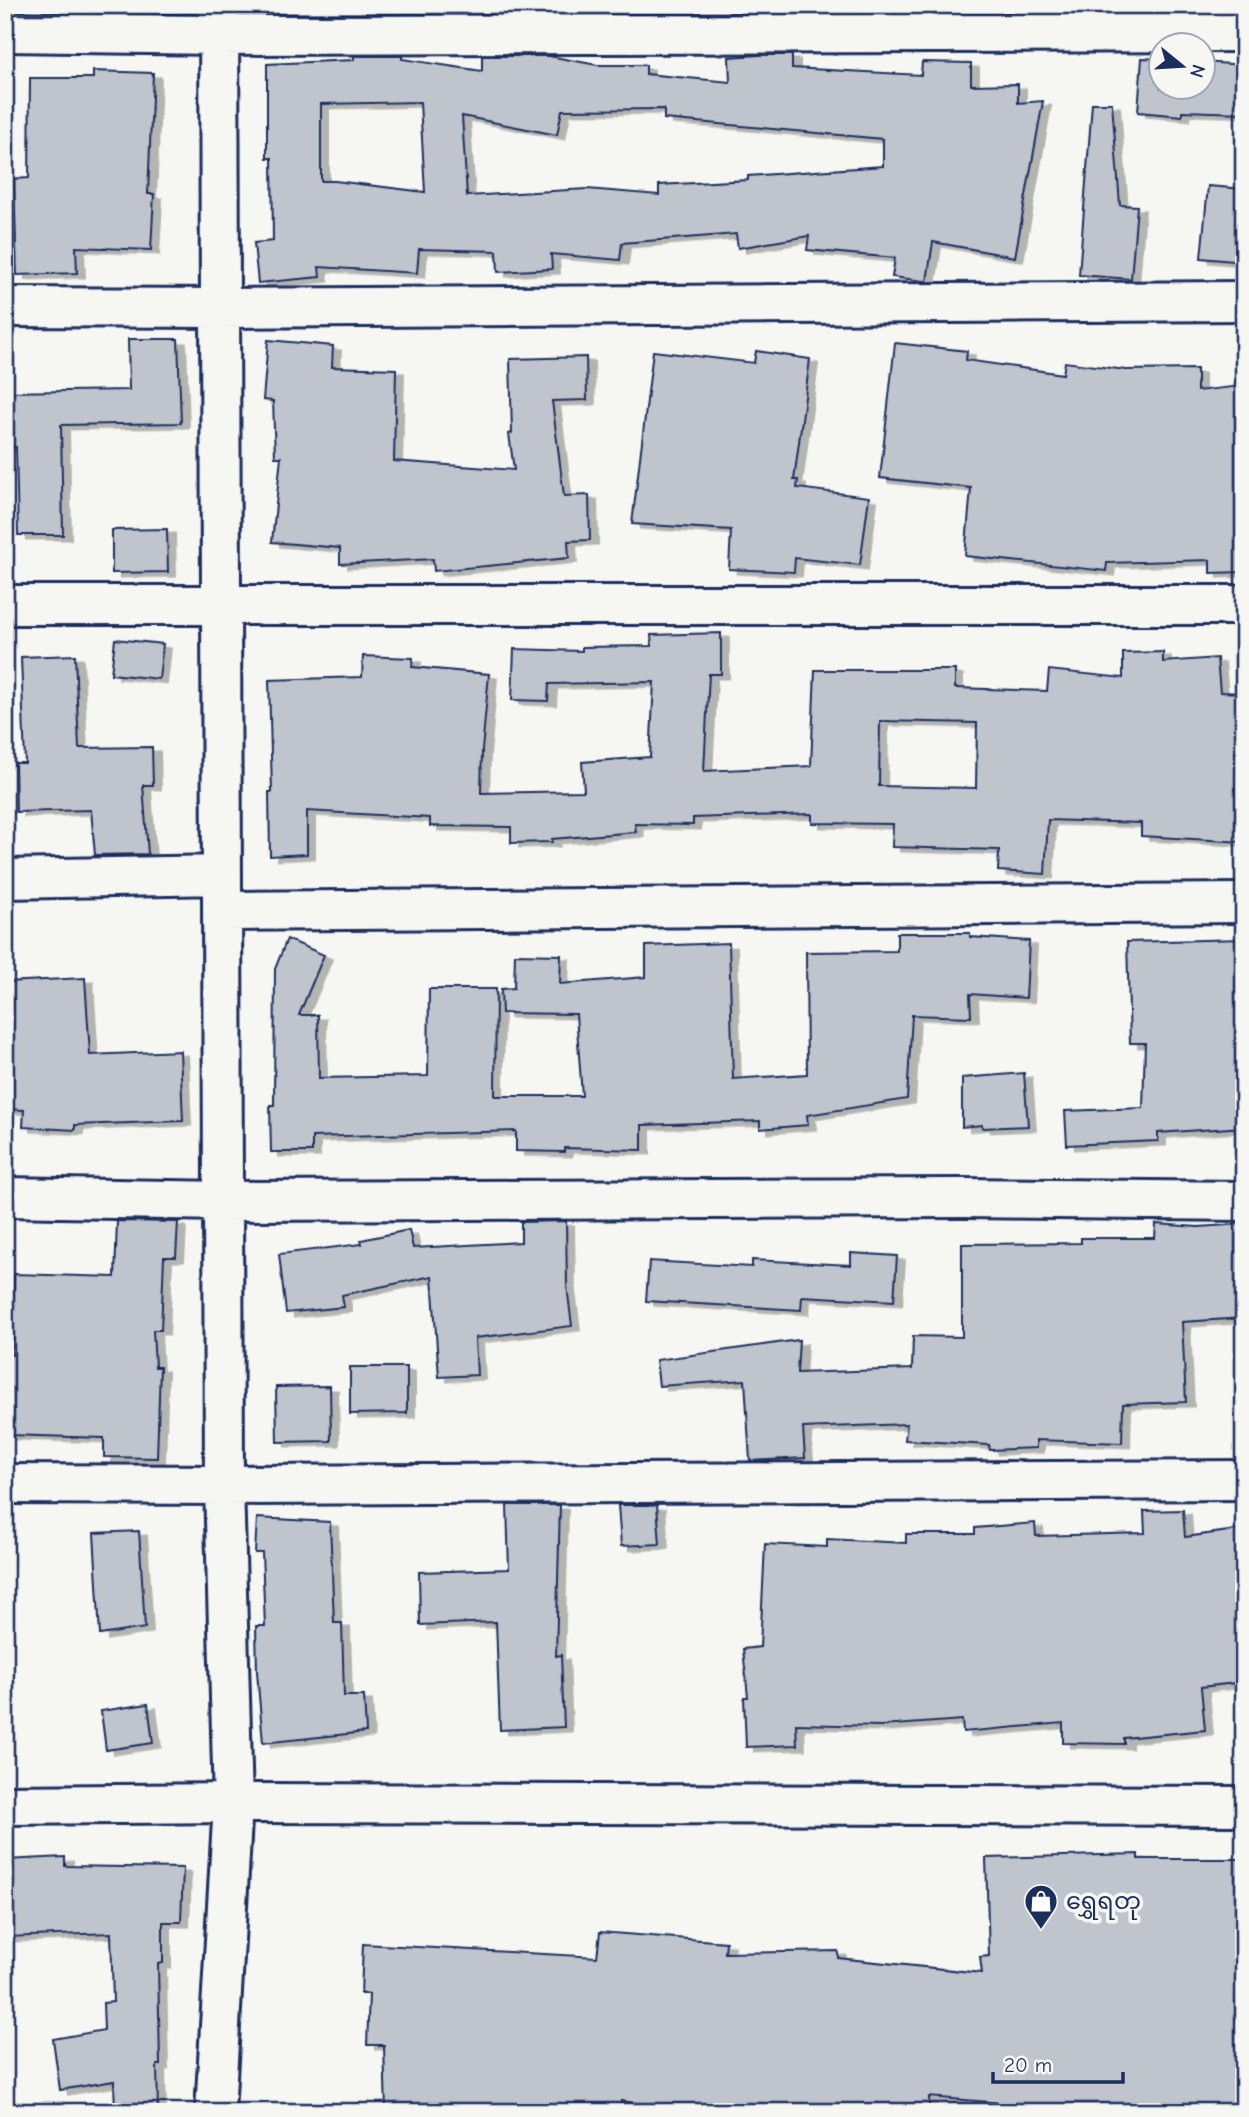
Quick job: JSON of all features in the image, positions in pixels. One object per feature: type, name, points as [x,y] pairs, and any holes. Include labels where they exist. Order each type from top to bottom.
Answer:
[{"type":"street","points":[[215,2112],[233,1803],[224,1485],[219,20]]},
{"type":"street","points":[[5,32],[219,20],[1244,32]]},
{"type":"street","points":[[5,307],[1244,301]]},
{"type":"street","points":[[5,605],[1244,605]]},
{"type":"street","points":[[5,878],[222,893],[1244,902]]},
{"type":"street","points":[[5,1197],[223,1201],[936,1198],[1244,1201]]},
{"type":"street","points":[[5,1484],[1244,1480]]},
{"type":"street","points":[[5,1805],[233,1803],[1244,1806]]},
{"type":"building","points":[[792,55],[792,68],[921,75],[922,62],[971,63],[971,85],[1018,84],[1018,103],[1043,101],[1015,257],[933,242],[927,281],[924,281],[892,277],[895,258],[807,250],[809,236],[738,248],[736,234],[622,243],[620,260],[551,254],[552,269],[498,272],[497,251],[419,249],[417,273],[319,267],[320,277],[258,283],[254,243],[273,241],[272,158],[267,158],[267,64],[354,60],[354,56],[402,56],[402,59],[482,71],[482,56],[549,56],[597,65],[646,65],[646,74],[730,82],[729,57]],"holes":[[[420,102],[425,192],[321,181],[321,104]],[[664,109],[664,119],[883,139],[883,166],[748,176],[748,180],[659,185],[659,195],[587,189],[467,196],[462,116],[557,135],[562,110]]]},
{"type":"building","points":[[1142,58],[1148,58],[1148,102],[1218,102],[1218,63],[1244,65],[1244,113],[1182,111],[1182,116],[1138,112]]},
{"type":"building","points":[[93,71],[153,73],[148,194],[154,194],[151,250],[76,247],[77,273],[17,275],[14,179],[29,178],[30,78],[93,78]]},
{"type":"building","points":[[1092,103],[1112,103],[1120,205],[1137,206],[1131,279],[1079,275]]},
{"type":"building","points":[[1208,186],[1244,189],[1244,262],[1201,258]]},
{"type":"building","points":[[128,339],[178,339],[181,423],[61,425],[63,535],[18,535],[16,447],[5,447],[5,392],[129,390]]},
{"type":"building","points":[[268,340],[333,346],[332,367],[396,369],[394,461],[514,470],[509,434],[512,433],[510,359],[586,357],[587,400],[552,401],[564,496],[589,495],[590,540],[568,541],[569,558],[434,571],[433,559],[340,564],[340,548],[272,542],[281,457],[275,457],[273,401],[263,400]]},
{"type":"building","points":[[895,343],[967,351],[966,360],[1063,374],[1065,362],[1126,370],[1197,369],[1197,391],[1241,386],[1244,411],[1244,572],[1210,573],[1210,560],[1107,563],[1106,571],[965,556],[971,488],[880,478]]},
{"type":"building","points":[[653,351],[754,363],[756,351],[810,359],[794,480],[798,480],[797,488],[869,497],[860,565],[795,558],[794,572],[729,569],[731,530],[632,524]]},
{"type":"building","points":[[167,529],[168,572],[112,573],[112,530]]},
{"type":"building","points":[[721,633],[721,674],[709,674],[704,771],[811,766],[815,670],[955,670],[955,688],[1047,691],[1049,670],[1123,678],[1123,653],[1163,652],[1163,662],[1217,658],[1220,692],[1244,693],[1244,842],[1141,836],[1141,823],[1048,820],[1045,874],[998,871],[999,850],[892,847],[893,824],[812,823],[812,814],[693,818],[693,825],[635,824],[636,832],[552,839],[552,842],[511,843],[511,827],[430,826],[430,818],[307,811],[307,854],[270,856],[269,792],[272,792],[269,680],[362,677],[363,656],[413,658],[412,667],[489,674],[481,793],[584,791],[582,762],[650,757],[654,682],[549,684],[548,701],[512,700],[514,649],[582,651],[582,647],[652,646],[651,635]],"holes":[[[880,721],[977,723],[976,788],[879,786]]]},
{"type":"building","points":[[115,639],[163,644],[159,679],[111,674]]},
{"type":"building","points":[[75,655],[79,748],[152,747],[153,785],[143,785],[148,854],[95,855],[91,810],[16,812],[15,763],[25,763],[21,657]]},
{"type":"building","points":[[897,933],[970,933],[970,937],[1029,941],[1026,998],[970,994],[971,1017],[912,1015],[907,1099],[807,1115],[808,1125],[760,1129],[760,1121],[642,1125],[642,1150],[564,1148],[564,1152],[516,1151],[516,1131],[312,1137],[312,1152],[271,1152],[275,969],[287,939],[324,955],[299,1015],[318,1015],[319,1078],[428,1076],[429,989],[496,989],[495,1096],[582,1096],[576,1014],[502,1013],[501,989],[514,988],[515,954],[561,955],[560,984],[646,977],[646,946],[729,943],[733,1079],[807,1074],[806,952],[897,951]]},
{"type":"building","points":[[1244,939],[1244,1127],[1158,1133],[1158,1141],[1067,1145],[1065,1111],[1143,1108],[1145,1043],[1130,1043],[1127,942]]},
{"type":"building","points":[[85,978],[90,1055],[180,1051],[183,1121],[75,1125],[75,1130],[23,1127],[24,1110],[5,1109],[5,982]]},
{"type":"building","points":[[1024,1073],[1028,1126],[962,1127],[962,1078]]},
{"type":"building","points":[[117,1221],[178,1222],[176,1257],[164,1257],[161,1330],[153,1330],[155,1367],[160,1367],[157,1458],[104,1457],[104,1438],[8,1435],[14,1274],[115,1277]]},
{"type":"building","points":[[566,1221],[567,1286],[572,1326],[475,1338],[477,1375],[439,1377],[432,1276],[342,1295],[344,1307],[286,1313],[279,1254],[362,1244],[361,1240],[409,1230],[413,1248],[521,1242],[521,1222]]},
{"type":"building","points":[[1156,1224],[1198,1227],[1244,1224],[1244,1318],[1182,1322],[1186,1402],[1123,1404],[1122,1443],[1036,1440],[1036,1448],[990,1450],[989,1445],[905,1440],[907,1424],[803,1428],[805,1458],[750,1461],[745,1380],[659,1386],[656,1360],[799,1340],[797,1373],[912,1369],[913,1336],[962,1337],[962,1244],[1081,1243],[1081,1238],[1155,1238]]},
{"type":"building","points":[[851,1253],[897,1256],[894,1301],[802,1296],[801,1310],[646,1301],[649,1261],[752,1267],[752,1260],[851,1265]]},
{"type":"building","points":[[350,1367],[407,1367],[407,1413],[350,1414]]},
{"type":"building","points":[[330,1386],[331,1441],[277,1442],[276,1387]]},
{"type":"building","points":[[507,1505],[560,1505],[556,1656],[561,1655],[564,1727],[500,1730],[496,1622],[420,1625],[419,1572],[509,1569]]},
{"type":"building","points":[[618,1505],[657,1505],[660,1544],[621,1546]]},
{"type":"building","points":[[1183,1510],[1185,1537],[1244,1529],[1244,1682],[1201,1687],[1205,1730],[1124,1738],[1124,1744],[1063,1743],[1063,1723],[963,1732],[962,1720],[881,1726],[796,1724],[797,1745],[746,1747],[744,1697],[748,1697],[743,1649],[760,1647],[765,1544],[827,1547],[827,1539],[906,1543],[906,1534],[975,1534],[975,1528],[1035,1523],[1036,1536],[1145,1533],[1144,1511]]},
{"type":"building","points":[[257,1518],[330,1522],[334,1623],[342,1623],[344,1696],[364,1696],[366,1732],[263,1743],[256,1626],[265,1626],[262,1553],[255,1553]]},
{"type":"building","points":[[139,1531],[145,1628],[100,1635],[94,1533]]},
{"type":"building","points":[[148,1704],[153,1743],[106,1750],[101,1711]]},
{"type":"building","points":[[1138,1854],[1138,1859],[1244,1859],[1244,2112],[1108,2112],[929,2097],[929,2112],[691,2112],[621,2101],[621,2112],[518,2112],[420,2103],[421,2112],[386,2112],[384,2045],[367,2045],[369,1994],[361,1994],[363,1944],[597,1957],[600,1932],[726,1942],[725,1953],[838,1951],[838,1958],[982,1973],[980,1957],[989,1956],[986,1858]]},
{"type":"building","points":[[65,1857],[65,1866],[183,1868],[181,1922],[163,1922],[163,1963],[158,1964],[158,2112],[115,2112],[114,2081],[60,2090],[53,2039],[104,2030],[103,2003],[113,2002],[111,1933],[5,1937],[5,1860]]},
{"type":"place","name":"ရွှေရတု","points":[[1041,1931]]}]
